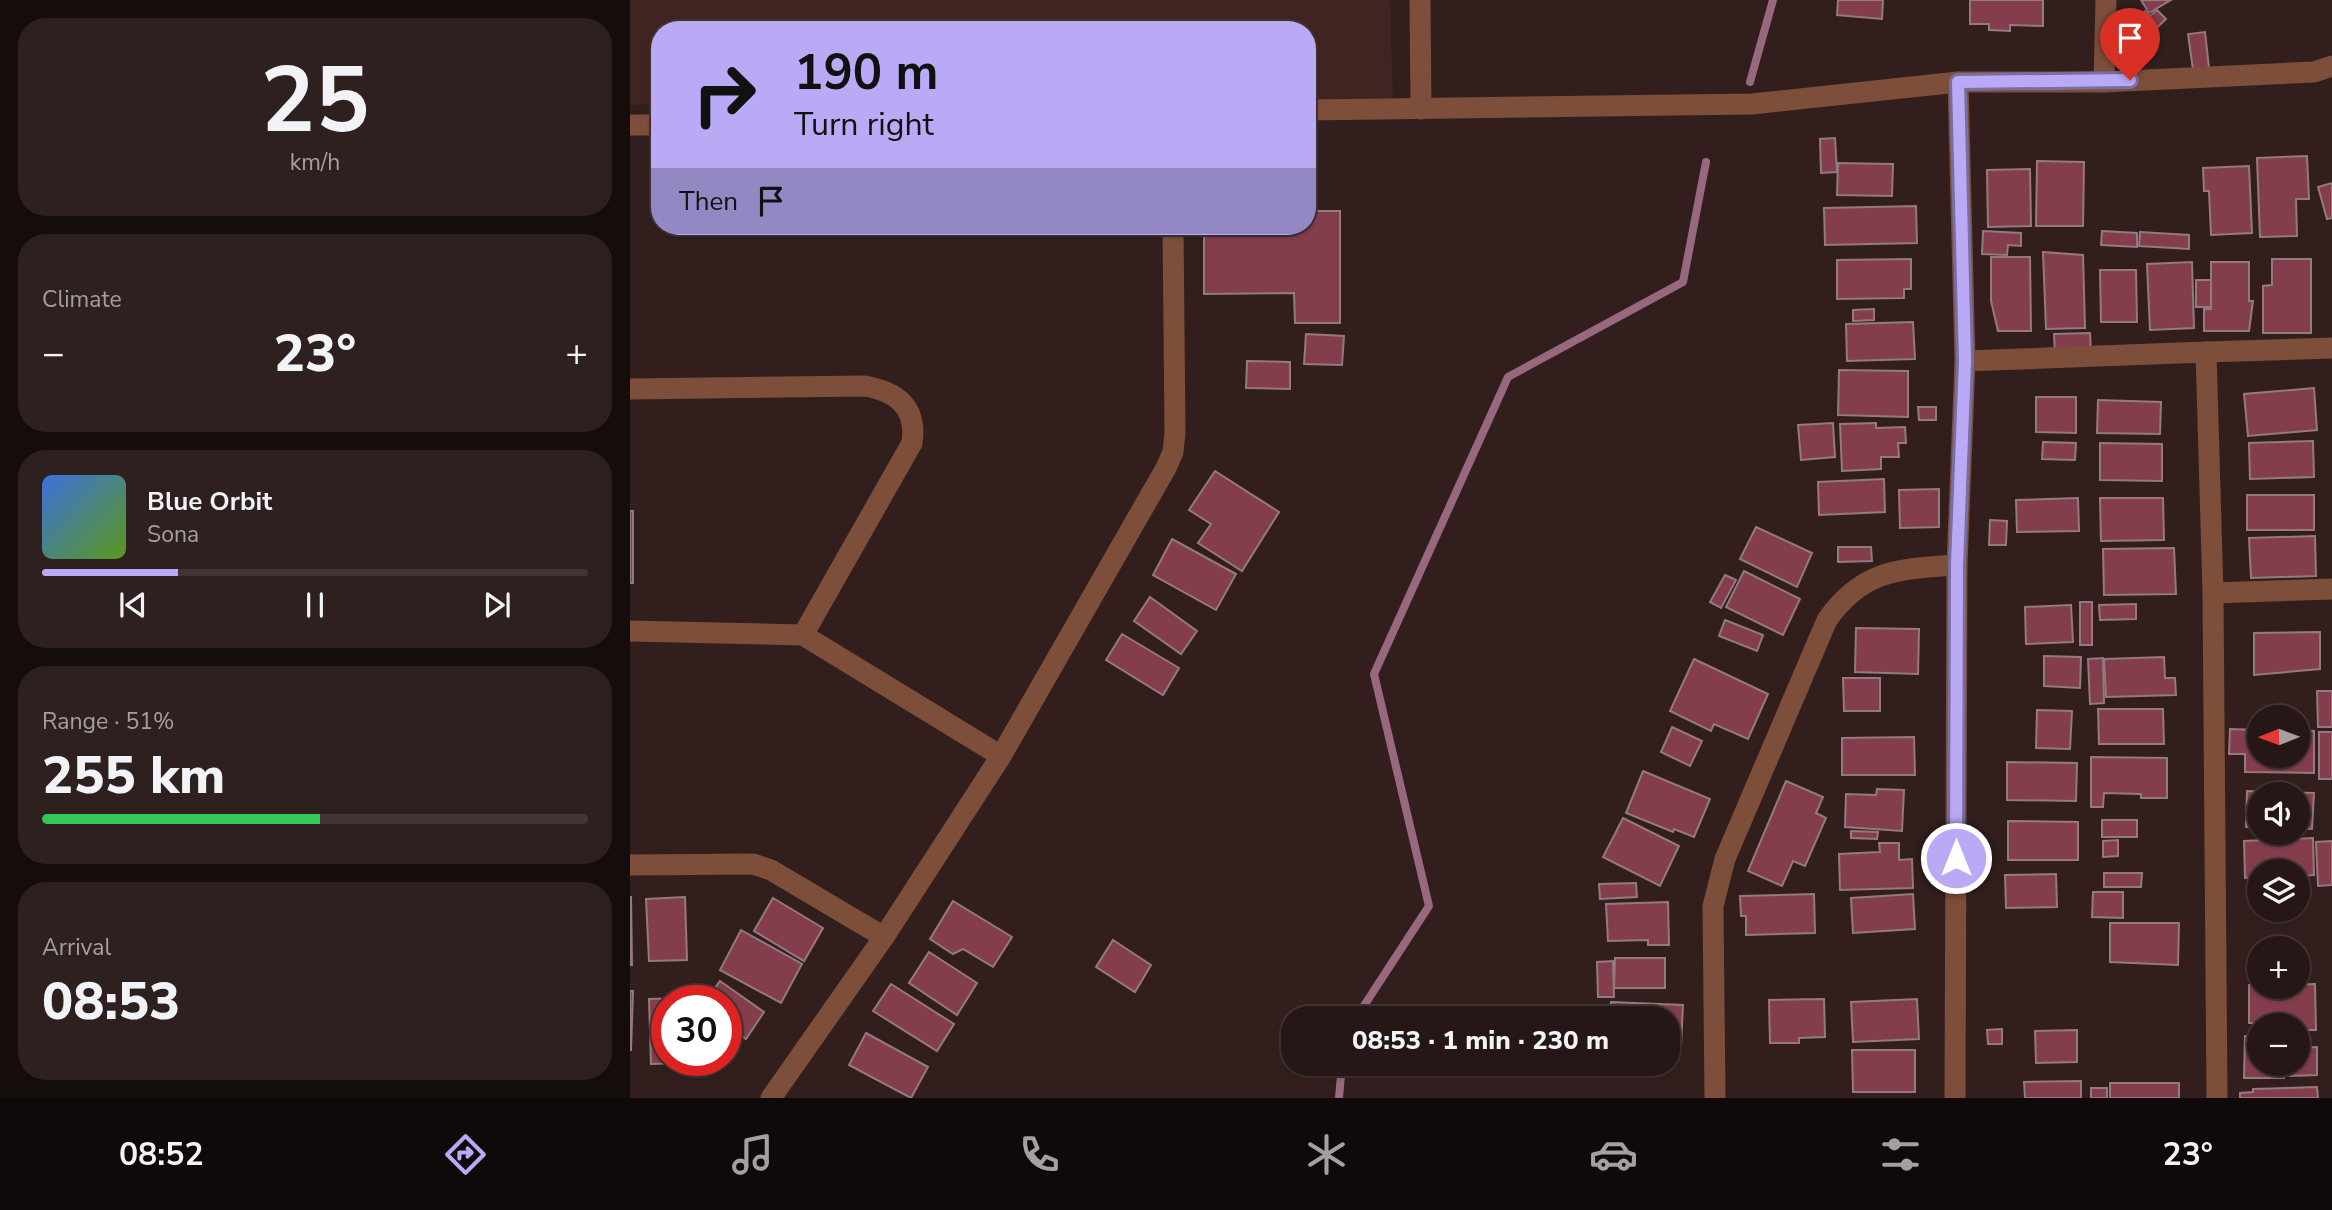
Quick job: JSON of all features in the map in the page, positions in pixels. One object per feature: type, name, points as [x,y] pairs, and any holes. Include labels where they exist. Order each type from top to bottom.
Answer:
[{"type":"street","points":[[1420,0],[1421,109]]},
{"type":"street","points":[[2104,82],[2106,0]]},
{"type":"street","points":[[1316,110],[1752,104],[1958,82],[2104,82],[2314,72],[2332,66]]},
{"type":"street","points":[[1955,1098],[1957,565],[1965,361],[1958,82]]},
{"type":"street","points":[[630,125],[651,125]]},
{"type":"street","points":[[771,1098],[884,937],[1000,756],[1173,452],[1173,235]]},
{"type":"street","points":[[1965,361],[2332,348]]},
{"type":"street","points":[[2206,352],[2213,593],[2217,1098]]},
{"type":"street","points":[[630,389],[865,386],[883,389],[902,400],[912,415],[912,443],[803,635]]},
{"type":"street","points":[[1715,1098],[1713,906],[1725,859],[1827,620],[1840,601],[1861,583],[1902,569],[1957,565]]},
{"type":"street","points":[[2213,593],[2332,589]]},
{"type":"street","points":[[630,631],[803,635],[1000,756]]},
{"type":"street","points":[[630,865],[752,864],[771,870],[884,937]]},
{"type":"shaded area","points":[[630,0],[1390,0],[1393,98],[1316,99],[1316,21],[651,21],[651,104],[630,105]]},
{"type":"building","points":[[1838,0],[1883,0],[1882,19],[1837,15]]},
{"type":"building","points":[[1970,0],[2043,0],[2043,26],[2010,25],[2010,31],[1989,30],[1989,24],[1970,24]]},
{"type":"building","points":[[2141,0],[2171,0],[2149,13]]},
{"type":"building","points":[[2157,10],[2166,19],[2141,43],[2127,29],[2145,11],[2150,16]]},
{"type":"building","points":[[2205,32],[2209,68],[2193,70],[2188,34]]},
{"type":"building","points":[[1835,138],[1837,172],[1821,173],[1820,139]]},
{"type":"building","points":[[2307,156],[2309,199],[2296,199],[2297,236],[2260,237],[2257,158]]},
{"type":"building","points":[[2037,161],[2084,162],[2083,226],[2036,226]]},
{"type":"building","points":[[1838,163],[1893,164],[1892,196],[1837,195]]},
{"type":"building","points":[[2249,166],[2252,233],[2211,235],[2209,191],[2204,191],[2203,168]]},
{"type":"building","points":[[2030,169],[2031,226],[1988,227],[1987,170]]},
{"type":"building","points":[[2332,183],[2332,218],[2327,219],[2318,187]]},
{"type":"building","points":[[1916,206],[1917,243],[1825,245],[1824,208]]},
{"type":"building","points":[[1316,211],[1340,211],[1340,323],[1295,323],[1294,293],[1204,294],[1204,236],[1316,235]]},
{"type":"building","points":[[1983,231],[2021,233],[2021,246],[2008,245],[2007,255],[1982,254]]},
{"type":"building","points":[[2102,231],[2137,233],[2137,247],[2101,245]]},
{"type":"building","points":[[2140,232],[2189,235],[2189,249],[2139,246]]},
{"type":"building","points":[[2043,252],[2083,255],[2085,328],[2046,329]]},
{"type":"building","points":[[1991,257],[2030,257],[2031,331],[1998,331],[1991,301]]},
{"type":"building","points":[[1911,259],[1911,289],[1904,289],[1904,298],[1837,299],[1837,260]]},
{"type":"building","points":[[2272,259],[2311,259],[2311,333],[2263,333],[2263,286],[2272,285]]},
{"type":"building","points":[[2192,262],[2194,328],[2150,330],[2147,264]]},
{"type":"building","points":[[2211,262],[2249,262],[2249,301],[2253,301],[2249,331],[2204,331],[2204,309],[2211,309]]},
{"type":"building","points":[[2100,270],[2136,270],[2137,322],[2101,322]]},
{"type":"building","points":[[2196,280],[2211,280],[2211,307],[2196,307]]},
{"type":"building","points":[[1874,309],[1874,320],[1853,321],[1853,310]]},
{"type":"building","points":[[1913,322],[1915,359],[1847,361],[1846,324]]},
{"type":"building","points":[[2090,333],[2091,353],[2055,354],[2054,334]]},
{"type":"building","points":[[1306,334],[1344,336],[1342,365],[1304,364]]},
{"type":"building","points":[[1247,361],[1290,362],[1290,389],[1246,388]]},
{"type":"building","points":[[1839,370],[1908,371],[1908,417],[1838,415]]},
{"type":"building","points":[[2314,388],[2317,430],[2248,436],[2244,394]]},
{"type":"building","points":[[2036,397],[2076,397],[2076,433],[2036,432]]},
{"type":"building","points":[[2098,400],[2161,402],[2160,434],[2097,433]]},
{"type":"building","points":[[1918,407],[1936,407],[1936,420],[1919,420]]},
{"type":"building","points":[[1833,423],[1835,457],[1801,460],[1798,425]]},
{"type":"building","points":[[1876,423],[1876,428],[1905,427],[1906,443],[1898,443],[1899,457],[1881,457],[1881,469],[1842,471],[1840,424]]},
{"type":"building","points":[[2313,441],[2314,477],[2250,479],[2249,443]]},
{"type":"building","points":[[2043,442],[2076,443],[2075,460],[2042,459]]},
{"type":"building","points":[[2100,443],[2162,444],[2162,481],[2100,480]]},
{"type":"building","points":[[1215,471],[1279,512],[1242,571],[1198,543],[1211,524],[1189,510]]},
{"type":"building","points":[[1884,479],[1885,512],[1819,515],[1818,482]]},
{"type":"building","points":[[1939,489],[1939,527],[1900,528],[1899,490]]},
{"type":"building","points":[[2247,495],[2314,495],[2314,530],[2247,530]]},
{"type":"building","points":[[2078,498],[2079,531],[2017,532],[2016,500]]},
{"type":"building","points":[[2100,498],[2163,498],[2164,540],[2101,541]]},
{"type":"building","points":[[630,511],[633,511],[633,583],[630,583]]},
{"type":"building","points":[[1990,520],[2007,521],[2006,545],[1989,545]]},
{"type":"building","points":[[1756,527],[1812,553],[1797,587],[1740,559]]},
{"type":"building","points":[[2315,536],[2316,576],[2251,578],[2249,538]]},
{"type":"building","points":[[1172,539],[1236,574],[1216,610],[1153,575]]},
{"type":"building","points":[[1838,547],[1871,547],[1872,561],[1838,562]]},
{"type":"building","points":[[2174,548],[2176,594],[2104,595],[2103,549]]},
{"type":"building","points":[[1744,571],[1800,599],[1783,635],[1726,607]]},
{"type":"building","points":[[1725,575],[1736,580],[1721,608],[1710,602]]},
{"type":"building","points":[[1150,597],[1197,631],[1181,654],[1134,621]]},
{"type":"building","points":[[2080,602],[2092,602],[2092,645],[2080,645]]},
{"type":"building","points":[[2136,604],[2136,619],[2100,620],[2099,605]]},
{"type":"building","points":[[2071,605],[2073,642],[2026,644],[2025,607]]},
{"type":"building","points":[[1725,620],[1763,635],[1757,651],[1719,636]]},
{"type":"building","points":[[1856,628],[1919,629],[1918,674],[1855,672]]},
{"type":"building","points":[[2320,632],[2320,669],[2254,675],[2254,633]]},
{"type":"building","points":[[1122,634],[1179,668],[1163,695],[1106,660]]},
{"type":"building","points":[[2044,656],[2081,657],[2080,688],[2044,686]]},
{"type":"building","points":[[2164,657],[2165,678],[2175,678],[2176,695],[2106,697],[2104,659]]},
{"type":"building","points":[[2103,658],[2104,703],[2090,704],[2088,659]]},
{"type":"building","points":[[1694,659],[1768,694],[1748,739],[1714,724],[1711,731],[1670,711]]},
{"type":"building","points":[[1843,678],[1880,678],[1880,711],[1844,711]]},
{"type":"building","points":[[2317,691],[2332,691],[2332,727],[2318,727]]},
{"type":"building","points":[[2098,709],[2163,709],[2164,744],[2099,744]]},
{"type":"building","points":[[2037,710],[2072,711],[2070,749],[2036,748]]},
{"type":"building","points":[[1672,727],[1702,741],[1690,766],[1661,752]]},
{"type":"building","points":[[2230,729],[2247,730],[2247,768],[2310,768],[2310,731],[2314,731],[2314,773],[2245,772],[2245,754],[2229,754]]},
{"type":"building","points":[[2319,732],[2332,732],[2332,779],[2319,779]]},
{"type":"building","points":[[1914,737],[1915,775],[1842,775],[1842,738]]},
{"type":"building","points":[[2091,757],[2167,758],[2167,798],[2104,793],[2103,807],[2091,807]]},
{"type":"building","points":[[2007,762],[2077,763],[2076,801],[2007,800]]},
{"type":"building","points":[[1643,771],[1710,799],[1694,837],[1674,829],[1673,832],[1626,813]]},
{"type":"building","points":[[1786,781],[1823,797],[1816,813],[1826,818],[1805,866],[1793,861],[1782,886],[1748,871]]},
{"type":"building","points":[[1877,789],[1904,790],[1902,831],[1845,827],[1846,794],[1876,795]]},
{"type":"building","points":[[2310,793],[2314,793],[2310,829]]},
{"type":"building","points":[[1623,818],[1679,846],[1660,886],[1603,857]]},
{"type":"building","points":[[2102,820],[2137,820],[2137,837],[2102,837]]},
{"type":"building","points":[[2008,821],[2078,822],[2078,860],[2008,860]]},
{"type":"building","points":[[1851,831],[1878,832],[1877,839],[1851,838]]},
{"type":"building","points":[[2310,838],[2313,838],[2314,875],[2310,875],[2310,859],[2247,859],[2245,878],[2244,841],[2247,841],[2247,845],[2310,845]]},
{"type":"building","points":[[2118,840],[2118,856],[2103,857],[2103,841]]},
{"type":"building","points":[[2332,841],[2332,885],[2318,886],[2316,842]]},
{"type":"building","points":[[1879,843],[1899,843],[1899,860],[1912,859],[1913,888],[1840,890],[1839,854],[1880,852]]},
{"type":"building","points":[[2104,873],[2142,873],[2141,887],[2104,887]]},
{"type":"building","points":[[2056,874],[2057,907],[2006,908],[2005,875]]},
{"type":"building","points":[[1636,883],[1637,897],[1600,899],[1599,884]]},
{"type":"building","points":[[2093,892],[2123,892],[2123,918],[2092,917]]},
{"type":"building","points":[[1814,894],[1815,933],[1746,935],[1746,916],[1741,916],[1740,896]]},
{"type":"building","points":[[1913,894],[1915,929],[1853,933],[1851,898]]},
{"type":"building","points":[[631,897],[632,965],[630,965]]},
{"type":"building","points":[[685,897],[687,960],[649,961],[646,899]]},
{"type":"building","points":[[773,898],[823,928],[804,961],[754,931]]},
{"type":"building","points":[[953,901],[1012,937],[993,967],[963,949],[953,954],[930,939]]},
{"type":"building","points":[[1668,902],[1669,945],[1648,945],[1648,940],[1608,941],[1606,904]]},
{"type":"building","points":[[2110,923],[2179,923],[2178,965],[2110,962]]},
{"type":"building","points":[[741,930],[802,964],[781,1003],[720,970]]},
{"type":"building","points":[[1113,940],[1151,965],[1135,992],[1096,967]]},
{"type":"building","points":[[929,952],[977,983],[957,1015],[909,983]]},
{"type":"building","points":[[1615,958],[1665,958],[1665,988],[1614,988]]},
{"type":"building","points":[[1613,961],[1614,997],[1598,997],[1597,962]]},
{"type":"building","points":[[891,984],[954,1024],[937,1051],[873,1011]]},
{"type":"building","points":[[2310,984],[2315,984],[2316,1030],[2310,1030],[2310,1013],[2249,1013],[2249,999],[2310,999]]},
{"type":"building","points":[[630,991],[633,991],[631,1050],[630,1050]]},
{"type":"building","points":[[742,996],[764,1012],[746,1039],[742,1036]]},
{"type":"building","points":[[649,999],[651,999],[651,1064]]},
{"type":"building","points":[[1824,999],[1825,1037],[1799,1038],[1799,1043],[1770,1043],[1769,1000]]},
{"type":"building","points":[[1917,999],[1919,1039],[1853,1042],[1851,1002]]},
{"type":"building","points":[[1611,1002],[1683,1005],[1681,1046],[1680,1006],[1611,1006]]},
{"type":"building","points":[[2002,1029],[2002,1044],[1988,1044],[1987,1030]]},
{"type":"building","points":[[2077,1030],[2077,1062],[2036,1063],[2035,1031]]},
{"type":"building","points":[[866,1033],[928,1067],[911,1098],[849,1065]]},
{"type":"building","points":[[2247,1036],[2247,1076],[2284,1078],[2244,1078]]},
{"type":"building","points":[[2310,1047],[2317,1047],[2317,1075],[2310,1075]]},
{"type":"building","points":[[1852,1050],[1915,1050],[1915,1092],[1853,1092]]},
{"type":"building","points":[[2081,1081],[2081,1098],[2025,1098],[2024,1082]]},
{"type":"building","points":[[2110,1083],[2179,1083],[2179,1098],[2110,1098]]},
{"type":"building","points":[[2317,1087],[2318,1098],[2240,1098],[2240,1093],[2253,1092],[2253,1089]]},
{"type":"building","points":[[2091,1088],[2107,1088],[2107,1098],[2091,1098]]},
{"type":"waterway","points":[[1750,82],[1773,0]]},
{"type":"waterway","points":[[1364,1006],[1429,906],[1374,674],[1508,377],[1683,282],[1706,162]]},
{"type":"waterway","points":[[1339,1098],[1341,1076]]},
{"type":"route","points":[[1956,858],[1957,565],[1965,361],[1958,82],[2130,80]]}]
